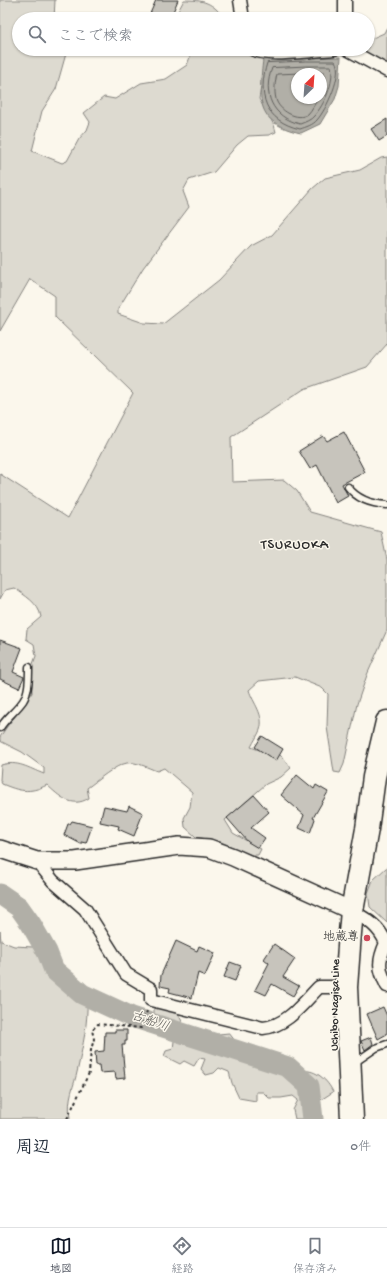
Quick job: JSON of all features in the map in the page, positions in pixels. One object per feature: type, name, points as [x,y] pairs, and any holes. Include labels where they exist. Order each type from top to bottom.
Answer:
[{"type":"highway","name":"Uchibo Nagisa Line","points":[[338,1119],[334,1049],[346,908],[367,829],[374,777],[387,722]]},
{"type":"highway","name":"Uchibo Nagisa Line","points":[[340,987],[349,1066],[352,1119]]},
{"type":"street","points":[[240,0],[242,12]]},
{"type":"street","points":[[344,0],[345,12]]},
{"type":"street","points":[[360,56],[387,71]]},
{"type":"street","points":[[0,849],[37,861],[75,861],[179,846],[209,848],[233,857],[346,908],[373,923],[382,932],[386,943],[380,958],[380,970],[387,986]]},
{"type":"street","points":[[37,861],[53,881],[85,909],[126,974],[151,990],[151,1000],[263,1028],[274,1027],[293,1014],[318,987],[340,987]]},
{"type":"lane","points":[[348,487],[353,494],[365,500],[387,505]]},
{"type":"lane","points":[[0,728],[5,719],[23,701],[27,690],[29,667]]},
{"type":"lane","points":[[349,1066],[366,1054],[387,1044]]},
{"type":"path","points":[[67,1119],[89,1073],[91,1050],[94,1039],[92,1030],[98,1024],[142,1028],[146,1014]]},
{"type":"shaded area","points":[[0,0],[55,0],[54,12],[12,12],[12,56],[65,56],[56,89],[42,111],[32,151],[62,163],[67,161],[79,139],[87,130],[90,122],[84,113],[104,97],[115,99],[141,83],[166,79],[187,65],[189,56],[261,56],[265,61],[259,99],[274,125],[276,132],[269,135],[248,136],[237,145],[214,172],[189,180],[183,191],[189,207],[143,268],[118,309],[118,314],[144,323],[163,324],[219,280],[251,246],[272,235],[312,189],[325,178],[360,170],[381,158],[387,157],[387,344],[367,367],[304,389],[231,437],[232,482],[284,480],[297,491],[310,512],[381,532],[387,560],[387,630],[367,675],[357,704],[344,764],[340,773],[334,772],[327,727],[328,694],[322,688],[295,677],[259,681],[249,690],[261,719],[260,730],[251,747],[258,750],[277,753],[291,768],[281,777],[266,784],[225,820],[233,833],[261,849],[258,855],[252,855],[221,842],[196,837],[185,827],[184,818],[190,807],[192,792],[164,768],[157,771],[134,763],[122,764],[87,788],[89,798],[77,802],[66,800],[47,785],[35,790],[19,790],[2,784],[0,780],[1,765],[13,763],[18,764],[44,774],[44,768],[22,752],[0,741],[0,737],[6,728],[32,693],[31,669],[36,656],[34,644],[26,639],[27,629],[41,617],[40,612],[34,604],[14,588],[5,590],[0,599],[0,474],[68,518],[133,393],[55,317],[55,296],[30,279],[0,331]]},
{"type":"shaded area","points":[[184,0],[207,3],[219,12],[178,12]]},
{"type":"shaded area","points":[[387,27],[387,69],[368,56],[375,56],[375,37],[384,33]]},
{"type":"shaded area","points":[[387,867],[387,923],[370,907],[368,893],[373,880]]},
{"type":"shaded area","points":[[0,931],[1,941],[14,946],[33,947],[49,951],[64,968],[67,981],[79,995],[87,1000],[86,1026],[69,1104],[70,1119],[0,1119]]},
{"type":"shaded area","points":[[154,1006],[176,1009],[185,1028],[208,1035],[229,1033],[245,1054],[259,1056],[275,1069],[291,1075],[303,1071],[317,1074],[325,1080],[333,1092],[316,1103],[314,1119],[295,1119],[293,1110],[298,1100],[293,1096],[269,1098],[263,1092],[256,1092],[256,1101],[239,1098],[229,1072],[219,1068],[214,1073],[206,1075],[201,1069],[205,1059],[199,1058],[194,1066],[184,1061],[180,1064],[164,1056],[166,1051],[173,1049],[176,1025],[164,1023],[154,1017]]},
{"type":"water","points":[[341,57],[339,86],[335,99],[320,124],[301,133],[286,129],[275,123],[267,115],[263,107],[261,86],[263,59]]},
{"type":"building","points":[[156,0],[178,0],[173,12],[151,12]]},
{"type":"building","points":[[387,119],[387,136],[379,141],[371,129]]},
{"type":"building","points":[[344,432],[365,472],[342,484],[348,496],[336,503],[317,465],[310,469],[299,451],[323,436],[327,441]]},
{"type":"building","points":[[0,640],[22,648],[13,672],[24,677],[19,688],[0,679]]},
{"type":"building","points":[[262,736],[283,749],[276,761],[255,747]]},
{"type":"building","points":[[297,775],[314,789],[316,785],[328,792],[313,818],[315,819],[310,833],[299,828],[304,815],[281,795]]},
{"type":"building","points":[[254,795],[269,812],[251,828],[265,838],[258,848],[248,842],[227,818]]},
{"type":"building","points":[[104,806],[127,811],[129,806],[143,813],[134,836],[118,829],[119,826],[100,822]]},
{"type":"building","points":[[72,821],[92,826],[86,843],[81,842],[81,844],[64,835],[68,824]]},
{"type":"building","points":[[176,941],[197,951],[199,946],[215,953],[205,976],[198,973],[192,998],[169,992],[170,988],[160,986],[161,975]]},
{"type":"building","points":[[274,944],[295,959],[283,977],[299,986],[293,996],[272,984],[266,995],[255,990],[269,963],[264,959]]},
{"type":"building","points":[[230,962],[241,966],[235,981],[224,977]]},
{"type":"building","points":[[383,1007],[387,1016],[387,1034],[378,1039],[367,1014]]},
{"type":"building","points":[[115,1030],[127,1030],[127,1041],[125,1041],[125,1045],[122,1045],[125,1078],[116,1079],[115,1072],[100,1073],[99,1065],[96,1065],[95,1052],[104,1051],[105,1032],[115,1032]]},
{"type":"building","points":[[371,1037],[373,1044],[365,1050],[361,1041]]},
{"type":"waterway","name":"古船川","points":[[0,894],[19,907],[31,924],[47,952],[54,970],[82,994],[132,1017],[288,1067],[309,1086],[313,1119]]},
{"type":"place","name":"地蔵尊","points":[[367,938]]},
{"type":"district","name":"TSURUOKA","points":[[295,545]]}]
